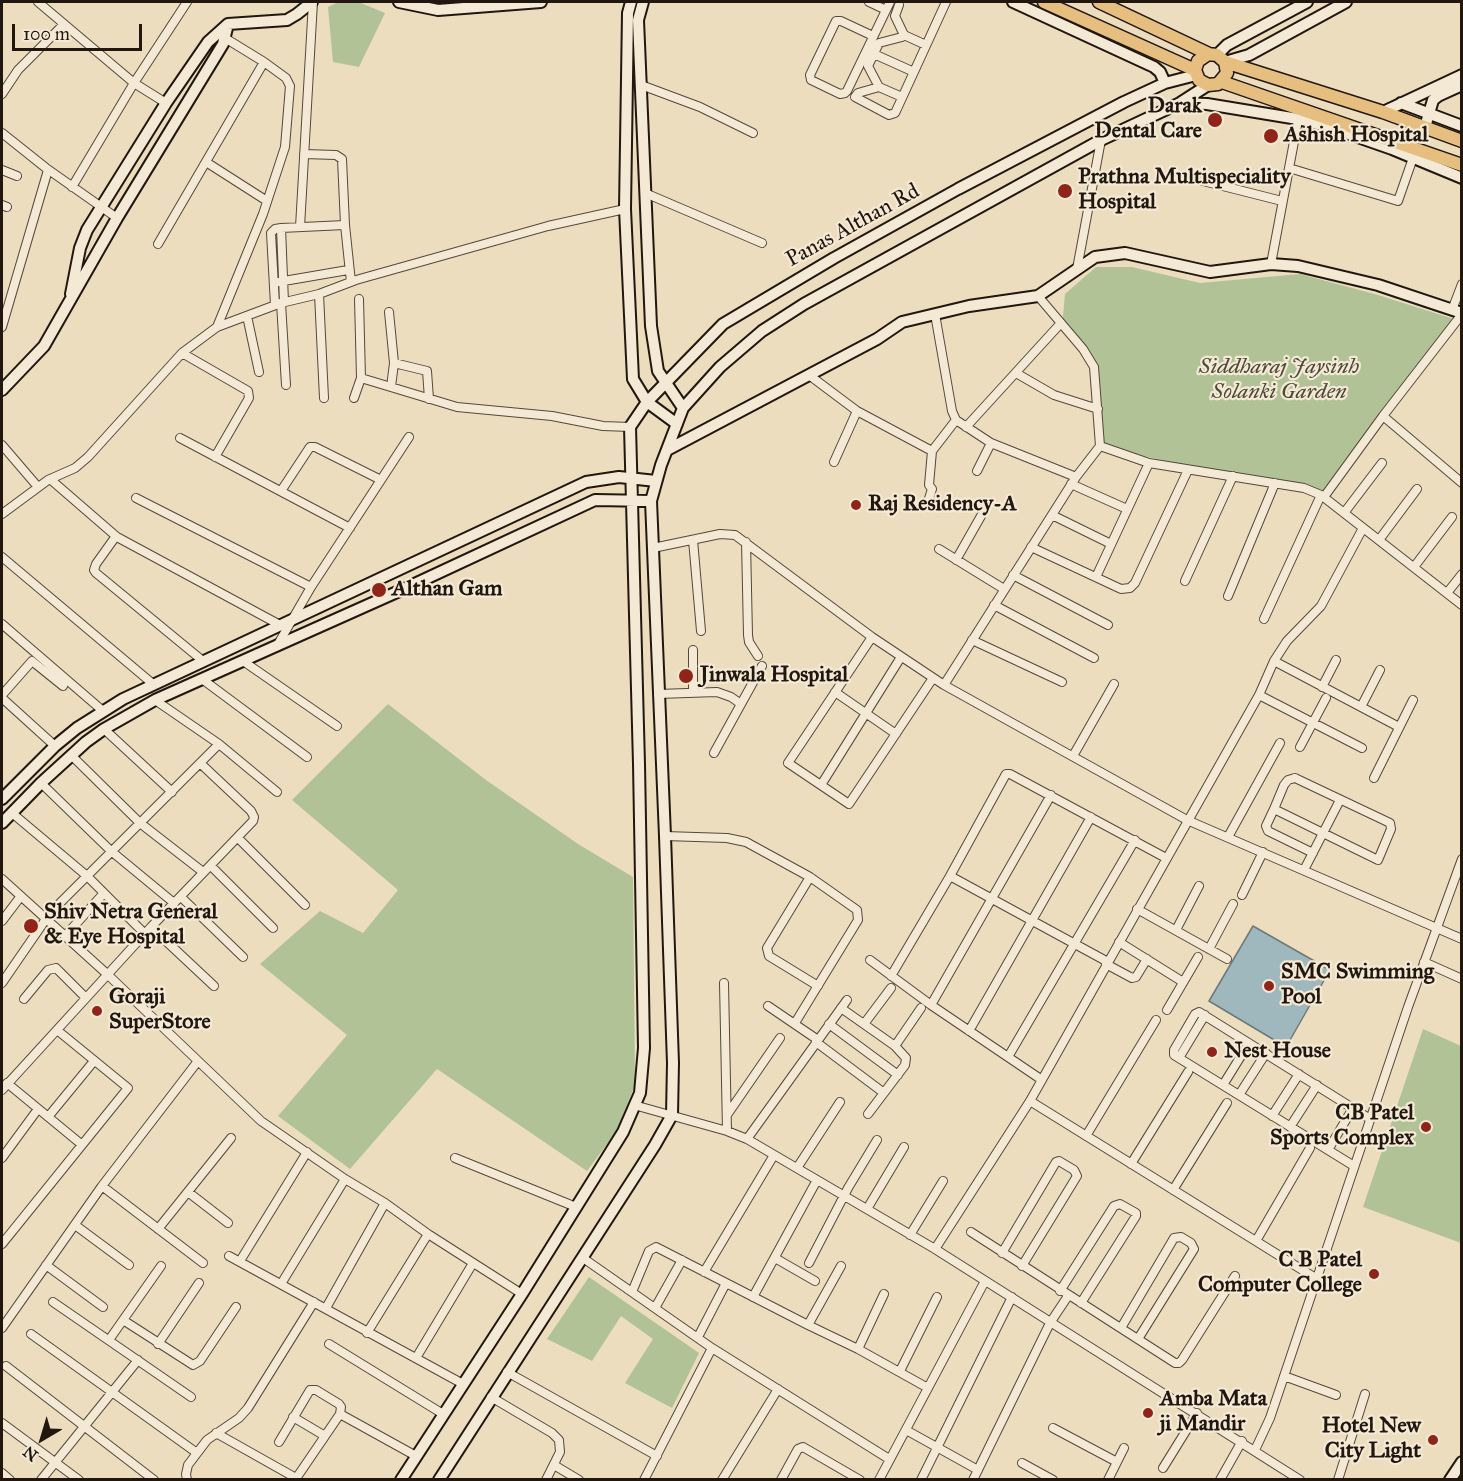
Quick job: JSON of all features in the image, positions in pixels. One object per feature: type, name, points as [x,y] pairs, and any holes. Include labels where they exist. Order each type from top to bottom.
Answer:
[{"type":"main road","points":[[1044,2],[1196,73]]},
{"type":"main road","points":[[1099,2],[1217,57],[1383,112],[1461,141]]},
{"type":"main road","points":[[1217,57],[1227,73],[1222,82],[1208,86],[1199,80],[1196,73],[1198,61],[1217,57]]},
{"type":"main road","points":[[1295,84],[1300,70]]},
{"type":"main road","points":[[1222,82],[1299,113],[1414,153],[1461,165]]},
{"type":"street","points":[[38,2],[134,83],[166,103]]},
{"type":"street","points":[[72,186],[134,83],[187,2]]},
{"type":"street","points":[[69,303],[83,239],[166,103],[208,42],[228,24],[287,20],[312,2]]},
{"type":"street","points":[[300,227],[312,2]]},
{"type":"street","points":[[399,2],[438,10],[542,2]]},
{"type":"street","points":[[631,2],[628,13],[625,209],[633,379],[647,402],[677,424]]},
{"type":"street","points":[[643,2],[639,20],[651,326],[658,371],[683,408]]},
{"type":"street","points":[[869,2],[888,6],[845,93],[840,94],[811,80],[810,75],[836,21],[841,21],[873,36]]},
{"type":"street","points":[[879,87],[858,93],[855,97],[869,106],[892,115],[946,2]]},
{"type":"street","points":[[1013,2],[1154,67],[1160,72],[1165,84]]},
{"type":"street","points":[[1217,57],[1227,45],[1307,2]]},
{"type":"street","points":[[1217,57],[1249,55],[1346,2]]},
{"type":"street","points":[[899,4],[895,16],[904,35],[926,45]]},
{"type":"street","points":[[2,94],[18,70],[64,24]]},
{"type":"street","points":[[2,390],[44,346],[117,218],[225,38],[228,24]]},
{"type":"street","points":[[902,97],[879,87],[868,69],[879,43],[904,35]]},
{"type":"street","points":[[217,327],[267,201],[285,147],[290,86],[286,78],[225,38]]},
{"type":"street","points":[[874,54],[914,72]]},
{"type":"street","points":[[158,244],[264,62]]},
{"type":"street","name":"Panas Althan Rd","points":[[630,427],[647,402],[715,330],[782,288],[958,189],[1124,102],[1196,73]]},
{"type":"street","points":[[1383,112],[1461,75]]},
{"type":"street","points":[[641,85],[700,107],[753,133]]},
{"type":"street","points":[[1425,127],[1433,100],[1461,85]]},
{"type":"street","name":"Panas Althan Rd","points":[[672,1115],[673,1063],[651,501],[683,408],[720,367],[762,331],[804,304],[1101,140],[1180,103],[1208,86]]},
{"type":"street","points":[[1180,103],[1299,113],[1271,264]]},
{"type":"street","points":[[1401,103],[1461,126]]},
{"type":"street","points":[[2,133],[48,170],[117,218]]},
{"type":"street","points":[[1077,269],[1101,140]]},
{"type":"street","points":[[1289,168],[1398,201],[1414,153],[1461,178]]},
{"type":"street","points":[[304,154],[336,155],[342,159],[348,270],[351,282]]},
{"type":"street","points":[[206,162],[267,201]]},
{"type":"street","points":[[2,170],[16,176]]},
{"type":"street","points":[[2,327],[48,170]]},
{"type":"street","points":[[1203,181],[1282,201]]},
{"type":"street","points":[[645,193],[762,243]]},
{"type":"street","points":[[2,514],[50,479],[75,468],[88,457],[182,353],[217,327],[351,282],[548,226],[625,209]]},
{"type":"street","points":[[280,304],[274,283],[271,234],[274,228],[345,225]]},
{"type":"street","points":[[281,228],[283,281],[280,304],[286,385]]},
{"type":"street","points":[[667,450],[877,339],[902,322],[969,306],[1038,296],[1095,257],[1125,253],[1210,272],[1271,264],[1298,266],[1378,285],[1458,313]]},
{"type":"street","points":[[274,283],[348,270]]},
{"type":"street","points":[[1264,619],[1323,496],[1458,313],[1461,284]]},
{"type":"street","points":[[319,294],[324,398]]},
{"type":"street","points":[[944,685],[1073,481],[1100,446],[1096,374],[1092,361],[1038,296]]},
{"type":"street","points":[[354,398],[361,378],[359,299]]},
{"type":"street","points":[[389,312],[394,363],[391,387]]},
{"type":"street","points":[[935,314],[952,411],[956,420],[991,443],[1127,509]]},
{"type":"street","points":[[247,316],[259,372]]},
{"type":"street","points":[[966,428],[1061,323]]},
{"type":"street","points":[[182,353],[248,391],[249,398],[215,457]]},
{"type":"street","points":[[394,363],[427,371],[429,399]]},
{"type":"street","points":[[1016,373],[1054,395],[1098,409]]},
{"type":"street","points":[[808,375],[856,411],[932,451]]},
{"type":"street","points":[[361,378],[457,407],[552,416],[603,426],[630,427],[644,1048],[640,1093],[623,1131],[522,1294],[400,1479]]},
{"type":"street","points":[[834,462],[856,411]]},
{"type":"street","points":[[1383,416],[1461,483]]},
{"type":"street","points":[[927,506],[932,489],[929,484],[932,451],[956,420]]},
{"type":"street","points":[[277,646],[311,587],[410,437]]},
{"type":"street","points":[[180,438],[350,528]]},
{"type":"street","points":[[977,471],[991,443]]},
{"type":"street","points":[[2,445],[38,488]]},
{"type":"street","points":[[1100,446],[1149,463],[1304,488],[1323,496],[1461,604]]},
{"type":"street","points":[[281,491],[310,447],[315,447],[381,480]]},
{"type":"street","points":[[1096,577],[1149,463]]},
{"type":"street","points":[[1344,513],[1382,463]]},
{"type":"street","points":[[1031,547],[1121,589],[1132,587],[1188,470]]},
{"type":"street","points":[[1185,581],[1233,476]]},
{"type":"street","points":[[2,799],[55,746],[102,711],[153,684],[586,482],[619,477],[656,481]]},
{"type":"street","points":[[50,479],[116,536],[280,625]]},
{"type":"street","points":[[1228,596],[1275,483]]},
{"type":"street","points":[[1379,540],[1417,489]]},
{"type":"street","points":[[136,498],[311,587]]},
{"type":"street","points":[[2,823],[71,755],[104,729],[155,700],[595,500],[651,501]]},
{"type":"street","points":[[1052,515],[1111,544]]},
{"type":"street","points":[[956,560],[981,516]]},
{"type":"street","points":[[1414,567],[1452,518]]},
{"type":"street","points":[[935,1249],[1030,1101],[1259,695],[1274,661],[1287,641],[1321,606],[1363,528]]},
{"type":"street","points":[[653,548],[729,533],[746,542],[872,637],[944,685],[1187,820],[1461,939]]},
{"type":"street","points":[[116,536],[96,564],[94,570],[96,573],[203,661]]},
{"type":"street","points":[[693,540],[700,631]]},
{"type":"street","points":[[746,542],[748,635],[749,642],[758,657]]},
{"type":"street","points":[[939,549],[1004,589]]},
{"type":"street","points":[[2,557],[153,684]]},
{"type":"street","points":[[1447,593],[1461,574]]},
{"type":"street","points":[[1013,575],[1108,625]]},
{"type":"street","points":[[994,605],[1094,658]]},
{"type":"street","points":[[2,624],[102,711]]},
{"type":"street","points":[[872,637],[788,763],[849,804],[933,678]]},
{"type":"street","points":[[972,640],[1062,682]]},
{"type":"street","points":[[693,650],[693,693]]},
{"type":"street","points":[[821,785],[901,657]]},
{"type":"street","points":[[1322,687],[1335,660]]},
{"type":"street","points":[[55,746],[2,693],[32,661],[63,686]]},
{"type":"street","points":[[243,661],[337,726]]},
{"type":"street","points":[[1274,661],[1399,727]]},
{"type":"street","points":[[714,753],[762,666]]},
{"type":"street","points":[[1361,707],[1380,670]]},
{"type":"street","points":[[202,679],[308,757]]},
{"type":"street","points":[[1073,756],[1114,684]]},
{"type":"street","points":[[658,694],[717,692],[741,704]]},
{"type":"street","points":[[835,692],[896,734]]},
{"type":"street","points":[[1259,695],[1362,748]]},
{"type":"street","points":[[1300,747],[1326,698]]},
{"type":"street","points":[[155,700],[219,744],[277,792]]},
{"type":"street","points":[[1374,778],[1413,700]]},
{"type":"street","points":[[104,729],[172,792]]},
{"type":"street","points":[[1228,837],[1280,743]]},
{"type":"street","points":[[2,983],[46,919],[219,744]]},
{"type":"street","points":[[71,755],[140,823],[203,872]]},
{"type":"street","points":[[81,1144],[38,1109],[4,1086],[254,820],[254,814],[200,763]]},
{"type":"street","points":[[891,976],[1006,774],[1051,795],[1166,858]]},
{"type":"street","points":[[1274,809],[1378,860],[1391,829],[1390,824],[1295,778],[1288,780],[1284,785],[1266,826],[1268,831],[1313,853]]},
{"type":"street","points":[[41,783],[111,851],[177,900],[243,957]]},
{"type":"street","points":[[931,1005],[1051,795]]},
{"type":"street","points":[[1304,870],[1340,800]]},
{"type":"street","points":[[12,813],[87,876],[145,934]]},
{"type":"street","points":[[969,1031],[1091,817]]},
{"type":"street","points":[[665,836],[738,839],[756,846],[810,877],[852,906],[859,915],[795,1023]]},
{"type":"street","points":[[238,838],[305,906]]},
{"type":"street","points":[[1008,1057],[1135,840]]},
{"type":"street","points":[[1242,895],[1263,852]]},
{"type":"street","points":[[1255,1450],[1270,1418],[1370,1119],[1461,859]]},
{"type":"street","points":[[211,866],[273,928]]},
{"type":"street","points":[[950,876],[1033,920],[1132,978],[1138,974],[1147,959]]},
{"type":"street","points":[[810,877],[767,948],[769,956],[818,986]]},
{"type":"street","points":[[2,879],[107,974],[261,1121],[345,1179],[522,1294]]},
{"type":"street","points":[[1176,930],[1199,886]]},
{"type":"street","points":[[65,936],[104,893]]},
{"type":"street","points":[[2,921],[21,896]]},
{"type":"street","points":[[1209,949],[1233,904]]},
{"type":"street","points":[[1137,909],[1227,959]]},
{"type":"street","points":[[151,927],[214,986]]},
{"type":"street","points":[[1119,942],[1184,982]]},
{"type":"street","points":[[1167,1010],[1198,957]]},
{"type":"street","points":[[870,960],[1041,1080]]},
{"type":"street","points":[[1424,962],[1461,979]]},
{"type":"street","points":[[2,966],[9,972]]},
{"type":"street","points":[[24,999],[48,970],[56,968],[86,998]]},
{"type":"street","points":[[724,983],[727,1131]]},
{"type":"street","points":[[864,1024],[891,988]]},
{"type":"street","points":[[747,1139],[847,1000]]},
{"type":"street","points":[[768,1006],[795,1023],[884,1093]]},
{"type":"street","points":[[841,1008],[895,1046],[904,1054],[907,1061],[868,1114]]},
{"type":"street","points":[[895,1046],[921,1008]]},
{"type":"street","points":[[1354,1166],[1179,1058],[1174,1054],[1174,1050],[1195,1014],[1199,1012],[1370,1119]]},
{"type":"street","points":[[1086,1136],[1156,1020]]},
{"type":"street","points":[[829,1024],[898,1075]]},
{"type":"street","points":[[2,1244],[128,1088],[57,1030]]},
{"type":"street","points":[[727,1115],[780,1038]]},
{"type":"street","points":[[1223,1085],[1249,1043]]},
{"type":"street","points":[[1239,1095],[1266,1053]]},
{"type":"street","points":[[48,1117],[94,1060]]},
{"type":"street","points":[[2,1328],[102,1186],[198,1061]]},
{"type":"street","points":[[1131,1164],[1188,1072]]},
{"type":"street","points":[[1272,1116],[1299,1074]]},
{"type":"street","points":[[1290,1127],[1317,1085]]},
{"type":"street","points":[[1030,1101],[1317,1279]]},
{"type":"street","points":[[797,1168],[840,1102]]},
{"type":"street","points":[[1173,1190],[1227,1103]]},
{"type":"street","points":[[634,1106],[727,1131],[747,1139],[935,1249],[1299,1479]]},
{"type":"street","points":[[1328,1150],[1353,1108]]},
{"type":"street","points":[[2,1158],[38,1109]]},
{"type":"street","points":[[439,1479],[583,1258],[672,1115]]},
{"type":"street","points":[[158,1229],[231,1138]]},
{"type":"street","points":[[809,1263],[877,1140]]},
{"type":"street","points":[[867,1209],[904,1147]]},
{"type":"street","points":[[1256,1241],[1310,1148]]},
{"type":"street","points":[[240,1261],[307,1152]]},
{"type":"street","points":[[704,1272],[774,1155]]},
{"type":"street","points":[[455,1158],[576,1207]]},
{"type":"street","points":[[1002,1253],[1056,1162],[1059,1161],[1074,1170],[1077,1176],[1022,1266]]},
{"type":"street","points":[[281,1284],[345,1179]]},
{"type":"street","points":[[753,1297],[817,1180]]},
{"type":"street","points":[[910,1235],[943,1181]]},
{"type":"street","points":[[102,1186],[203,1263]]},
{"type":"street","points":[[188,1192],[228,1223]]},
{"type":"street","points":[[326,1308],[385,1203]]},
{"type":"street","points":[[973,1479],[1064,1293],[1114,1206],[1120,1204],[1136,1213],[1136,1216],[1081,1303]]},
{"type":"street","points":[[75,1225],[129,1265]]},
{"type":"street","points":[[971,1232],[1174,1363],[1179,1363],[1235,1276]]},
{"type":"street","points":[[367,1333],[428,1234]]},
{"type":"street","points":[[1121,1328],[1174,1238],[1181,1237],[1191,1243],[1194,1249],[1138,1339]]},
{"type":"street","points":[[632,1292],[649,1251],[652,1248],[660,1249],[808,1326],[858,1349],[928,1388]]},
{"type":"street","points":[[229,1256],[463,1384]]},
{"type":"street","points":[[583,1258],[698,1336],[712,1348],[889,1460]]},
{"type":"street","points":[[775,1258],[815,1281]]},
{"type":"street","points":[[655,1308],[682,1260]]},
{"type":"street","points":[[416,1358],[473,1263]]},
{"type":"street","points":[[46,1265],[103,1307]]},
{"type":"street","points":[[109,1340],[161,1266]]},
{"type":"street","points":[[808,1326],[841,1266]]},
{"type":"street","points":[[879,1479],[985,1281]]},
{"type":"street","points":[[158,1344],[199,1283]]},
{"type":"street","points":[[698,1336],[726,1283]]},
{"type":"street","points":[[858,1349],[884,1294]]},
{"type":"street","points":[[900,1371],[937,1297]]},
{"type":"street","points":[[921,1479],[1012,1297]]},
{"type":"street","points":[[53,1302],[191,1397]]},
{"type":"street","points":[[187,1479],[186,1469],[197,1453],[216,1433],[244,1413],[314,1302]]},
{"type":"street","points":[[123,1320],[189,1364],[197,1364],[236,1307]]},
{"type":"street","points":[[31,1334],[197,1453]]},
{"type":"street","points":[[329,1344],[443,1414]]},
{"type":"street","points":[[644,1479],[712,1348]]},
{"type":"street","points":[[42,1479],[138,1360]]},
{"type":"street","points":[[6,1366],[154,1479]]},
{"type":"street","points":[[507,1372],[657,1456]]},
{"type":"street","points":[[1284,1376],[1336,1395]]},
{"type":"street","points":[[216,1433],[295,1479],[339,1414],[339,1404],[312,1389],[307,1393],[279,1442]]},
{"type":"street","points":[[722,1479],[778,1389]]},
{"type":"street","points":[[1338,1479],[1365,1394]]},
{"type":"street","points":[[491,1398],[557,1436],[561,1446],[554,1466],[546,1479]]},
{"type":"street","points":[[1163,1468],[1197,1413]]},
{"type":"street","points":[[339,1414],[416,1456]]},
{"type":"street","points":[[293,1417],[325,1436]]},
{"type":"street","points":[[2,1423],[79,1479]]},
{"type":"street","points":[[1053,1428],[1117,1462]]},
{"type":"street","points":[[906,1430],[978,1470]]},
{"type":"street","points":[[1220,1479],[1242,1441]]},
{"type":"street","points":[[781,1479],[798,1449],[803,1447],[860,1479]]},
{"type":"street","points":[[1108,1479],[1124,1448]]},
{"type":"street","points":[[1450,1479],[1461,1462]]},
{"type":"street","points":[[1022,1463],[1053,1479]]},
{"type":"street","points":[[554,1466],[579,1479]]},
{"type":"street","points":[[2,1473],[10,1479]]},
{"type":"street","points":[[1457,1479],[1461,1473]]},
{"type":"green space","points":[[338,2],[361,3],[385,13],[359,67],[333,62],[328,7]]},
{"type":"green space","name":"Siddharaj Jaysinh Solanki Garden","points":[[1096,267],[1132,267],[1200,283],[1300,274],[1457,320],[1324,497],[1100,446],[1096,366],[1062,327],[1065,294]]},
{"type":"green space","points":[[388,704],[486,780],[578,844],[633,877],[635,1085],[616,1132],[587,1171],[437,1069],[350,1169],[278,1116],[347,1035],[260,964],[320,911],[363,933],[398,890],[292,800]]},
{"type":"green space","name":"CB Patel Sports Complex","points":[[1423,1029],[1461,1046],[1461,1243],[1363,1207]]},
{"type":"green space","points":[[589,1277],[699,1353],[672,1408],[625,1383],[653,1339],[621,1316],[592,1361],[547,1339]]},
{"type":"water","name":"SMC Swimming Pool","points":[[1253,926],[1330,970],[1286,1047],[1209,1001]]},
{"type":"place","name":"Darak Dental Care","points":[[1215,120]]},
{"type":"place","name":"Ashish Hospital","points":[[1271,136]]},
{"type":"place","name":"Prathna Multispeciality Hospital","points":[[1065,191]]},
{"type":"place","name":"Raj Residency-A","points":[[856,505]]},
{"type":"place","name":"Althan Gam","points":[[379,590]]},
{"type":"place","name":"Jinwala Hospital","points":[[686,676]]},
{"type":"place","name":"Shiv Netra General & Eye Hospital","points":[[31,926]]},
{"type":"place","name":"SMC Swimming Pool","points":[[1269,986]]},
{"type":"place","name":"Goraji SuperStore","points":[[97,1011]]},
{"type":"place","name":"Nest House","points":[[1212,1052]]},
{"type":"place","name":"CB Patel Sports Complex","points":[[1426,1127]]},
{"type":"place","name":"C B Patel Computer College","points":[[1374,1274]]},
{"type":"place","name":"Amba Mata ji Mandir","points":[[1148,1413]]},
{"type":"place","name":"Hotel New City Light","points":[[1433,1440]]}]
